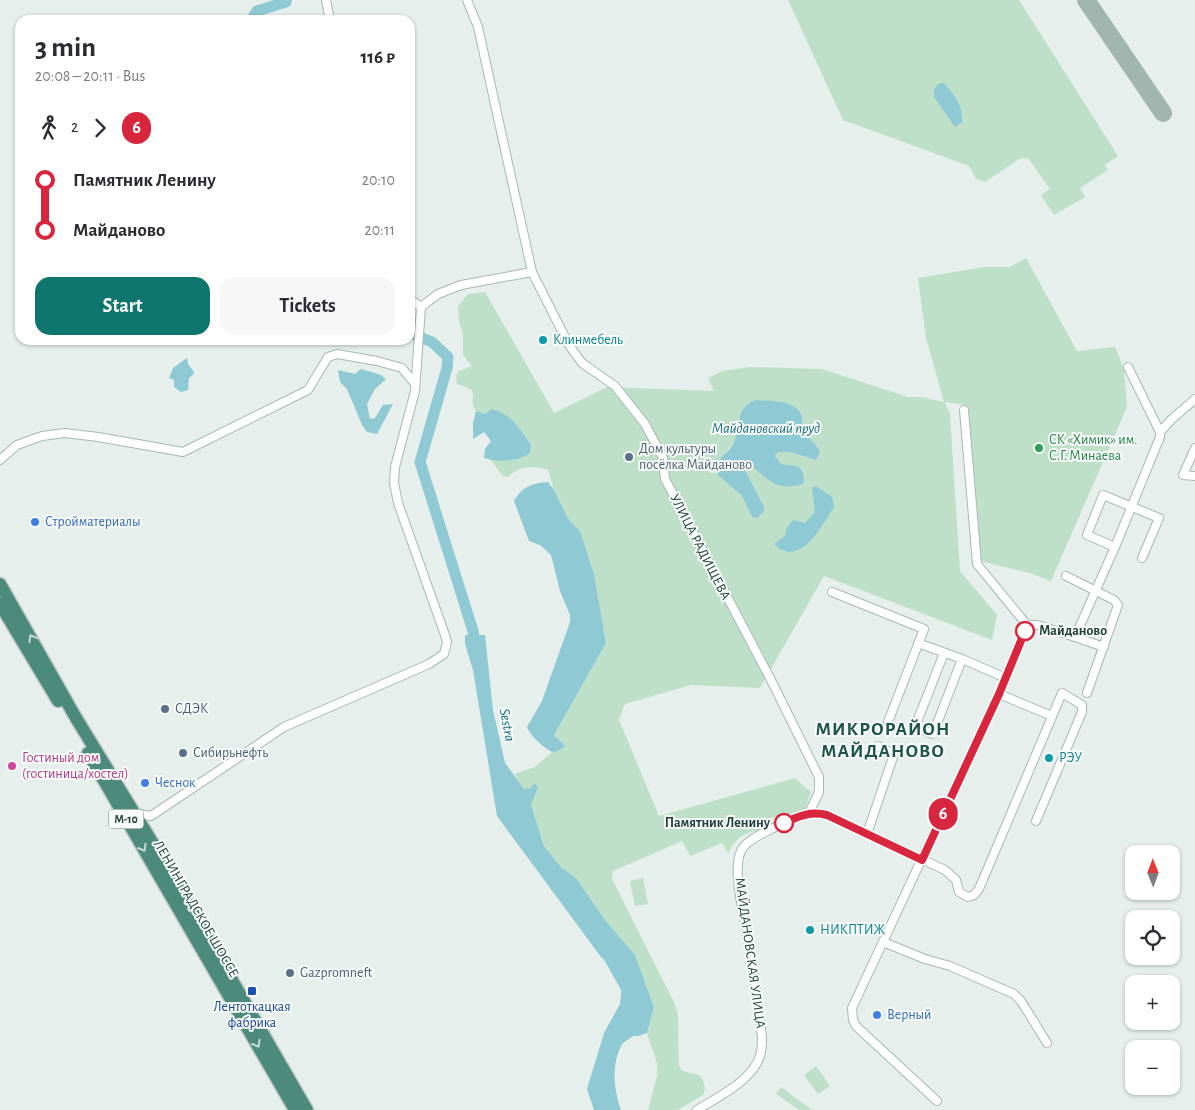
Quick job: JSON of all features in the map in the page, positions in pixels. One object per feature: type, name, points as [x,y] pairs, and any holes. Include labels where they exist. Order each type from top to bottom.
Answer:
[{"type":"highway","name":"ЛЕНИНГРАДСКОЕ ШОССЕ","points":[[0,584],[307,1110]]},
{"type":"highway","name":"ЛЕНИНГРАДСКОЕ ШОССЕ","points":[[0,604],[295,1110]]},
{"type":"street","points":[[326,0],[329,15]]},
{"type":"street","name":"УЛИЦА РАДИЩЕВА","points":[[467,0],[478,26],[532,272],[569,345],[582,363],[615,386],[644,424],[663,458],[666,479],[770,678],[819,777],[819,792],[809,813]]},
{"type":"street","points":[[132,809],[140,814],[151,816],[284,727],[429,664],[444,654],[447,642],[445,635],[398,503],[394,483],[395,467],[415,391],[422,307],[438,294],[461,285],[532,272]]},
{"type":"street","points":[[415,302],[422,307]]},
{"type":"street","points":[[0,460],[17,445],[42,436],[65,433],[183,452],[308,390],[328,357],[337,354],[377,361],[402,368],[415,381]]},
{"type":"street","points":[[1075,637],[1132,507],[1160,437],[1160,432],[1128,367]]},
{"type":"street","points":[[1160,432],[1195,400]]},
{"type":"street","points":[[964,410],[976,564],[1027,625],[1038,626],[1104,647]]},
{"type":"street","points":[[1195,448],[1183,475],[1195,476]]},
{"type":"street","points":[[1115,547],[1086,535],[1103,495],[1159,518],[1142,558]]},
{"type":"street","points":[[1066,576],[1114,600],[1118,605],[1087,692]]},
{"type":"street","points":[[832,592],[924,629],[888,722]]},
{"type":"street","points":[[936,1101],[856,1026],[853,1020],[854,1003],[999,694],[1027,625]]},
{"type":"street","points":[[918,643],[1006,678]]},
{"type":"street","points":[[944,653],[915,727],[933,734],[962,659]]},
{"type":"street","points":[[809,813],[827,815],[945,870],[956,880],[959,892],[968,897],[974,895],[979,889],[1062,693],[1082,705],[1082,712],[1036,821]]},
{"type":"street","points":[[999,694],[1052,716]]},
{"type":"street","points":[[867,834],[894,754],[878,746]]},
{"type":"street","name":"МАЙДАНОВСКАЯ УЛИЦА","points":[[697,1110],[721,1096],[750,1074],[760,1054],[762,1038],[757,995],[738,887],[741,851],[746,844],[771,829],[809,813]]},
{"type":"street","points":[[151,816],[150,830],[152,842]]},
{"type":"street","points":[[883,942],[925,959],[950,966],[1014,994],[1021,1001],[1047,1043]]},
{"type":"green space","points":[[788,0],[1019,0],[1118,156],[1105,165],[1108,170],[1080,188],[1085,197],[1054,215],[1041,195],[1050,189],[1029,159],[1021,158],[985,182],[976,179],[969,166],[843,120]]},
{"type":"green space","points":[[1026,258],[1077,351],[1115,347],[1124,369],[1127,407],[1051,581],[1029,573],[980,561],[966,405],[945,402],[950,414],[960,571],[997,615],[992,640],[824,576],[760,688],[691,685],[625,704],[619,720],[659,816],[795,778],[811,792],[804,812],[778,821],[775,817],[770,818],[772,823],[742,836],[735,842],[728,853],[722,843],[690,856],[682,841],[613,871],[612,879],[675,1004],[678,1016],[679,1065],[682,1071],[699,1075],[703,1080],[705,1089],[703,1095],[678,1110],[648,1110],[657,1076],[657,1063],[647,1033],[654,1007],[635,955],[605,920],[576,878],[561,867],[544,846],[531,805],[531,788],[524,789],[514,774],[535,767],[552,752],[559,751],[564,746],[554,735],[606,643],[594,574],[580,531],[569,520],[554,490],[548,470],[537,467],[526,468],[512,473],[508,477],[503,476],[490,459],[512,460],[530,453],[531,443],[516,424],[476,411],[472,401],[473,392],[457,384],[456,375],[459,371],[472,366],[463,355],[463,335],[459,321],[458,306],[468,294],[485,292],[554,413],[607,387],[714,391],[708,378],[722,371],[750,367],[822,369],[908,397],[921,397],[944,402],[926,338],[918,278],[984,267],[1010,267]],"holes":[[[803,415],[803,425],[806,433],[818,447],[807,458],[789,452],[778,452],[775,456],[781,464],[797,466],[765,478],[759,471],[743,460],[742,464],[764,507],[752,517],[742,496],[719,475],[718,461],[734,442]]]},
{"type":"green space","points":[[643,878],[648,904],[635,906],[630,881]]},
{"type":"green space","points":[[816,1066],[830,1086],[818,1094],[804,1075]]},
{"type":"green space","points":[[781,1087],[812,1110],[799,1110],[776,1094]]},
{"type":"water","points":[[944,83],[955,96],[960,106],[962,122],[955,127],[934,97],[934,90],[938,84]]},
{"type":"water","points":[[187,358],[188,364],[194,372],[189,378],[188,390],[181,392],[174,387],[174,380],[169,378],[173,368]]},
{"type":"water","points":[[361,369],[381,375],[386,379],[375,389],[367,404],[370,419],[375,418],[383,405],[393,404],[377,434],[367,432],[362,425],[347,389],[340,382],[338,370],[355,374]]},
{"type":"water","name":"Майдановский пруд","points":[[756,400],[781,402],[798,409],[802,416],[802,427],[820,451],[816,460],[789,452],[778,452],[775,456],[781,464],[797,466],[801,469],[804,478],[803,484],[792,486],[784,486],[770,481],[743,460],[742,464],[764,507],[764,511],[757,518],[752,517],[742,496],[718,475],[716,470],[719,461],[734,442],[741,412],[749,403]]},
{"type":"water","points":[[492,409],[504,414],[519,427],[531,444],[530,453],[520,458],[508,460],[484,458],[485,449],[491,441],[484,432],[473,439],[473,423],[476,411],[485,414]]},
{"type":"water","points":[[548,482],[569,520],[580,531],[594,574],[606,643],[554,735],[565,746],[554,752],[538,742],[527,727],[542,701],[570,622],[570,615],[560,591],[551,555],[540,545],[529,541],[514,501],[524,489],[537,483]]},
{"type":"water","points":[[816,486],[832,497],[834,507],[809,542],[793,552],[784,551],[774,544],[785,536],[787,528],[793,520],[805,523],[815,512],[812,488]]},
{"type":"water","points":[[465,635],[485,635],[493,710],[505,763],[524,789],[531,788],[534,783],[538,787],[531,805],[544,846],[561,867],[576,878],[605,920],[635,955],[654,1007],[647,1033],[633,1036],[626,1041],[618,1054],[615,1078],[621,1110],[594,1110],[587,1089],[604,1033],[620,1004],[623,975],[601,957],[497,816],[473,670],[465,644]]},
{"type":"waterway","name":"Sestra","points":[[254,15],[257,11],[286,2],[286,0]]},
{"type":"waterway","name":"Sestra","points":[[415,335],[432,342],[448,357],[447,368],[420,462],[473,631],[476,649]]},
{"type":"waterway","name":"Sestra","points":[[609,957],[629,993]]},
{"type":"taxiway","points":[[1086,0],[1163,113]]},
{"type":"bus line","name":"6","points":[[784,823],[809,813],[827,815],[922,860],[999,694],[1025,631]]},
{"type":"place","name":"Клинмебель","points":[[543,340]]},
{"type":"place","name":"СК «Химик» им. С.Г. Минаева","points":[[1039,448]]},
{"type":"place","name":"Дом культуры посёлка Майданово","points":[[629,457]]},
{"type":"place","name":"Стройматериалы","points":[[35,522]]},
{"type":"place","name":"Майданово","points":[[1025,631]]},
{"type":"place","name":"СДЭК","points":[[165,709]]},
{"type":"place","name":"Сибирьнефть","points":[[183,753]]},
{"type":"place","name":"РЭУ","points":[[1049,758]]},
{"type":"place","name":"Гостиный дом (гостиница/хостел)","points":[[12,766]]},
{"type":"place","name":"Чеснок","points":[[145,783]]},
{"type":"place","name":"Памятник Ленину","points":[[784,823]]},
{"type":"place","name":"НИКПТИЖ","points":[[810,930]]},
{"type":"place","name":"Gazpromneft","points":[[290,973]]},
{"type":"place","name":"Лентоткацкая фабрика","points":[[252,991]]},
{"type":"place","name":"Верный","points":[[877,1015]]},
{"type":"district","name":"МИКРОРАЙОН МАЙДАНОВО","points":[[883,740]]}]
